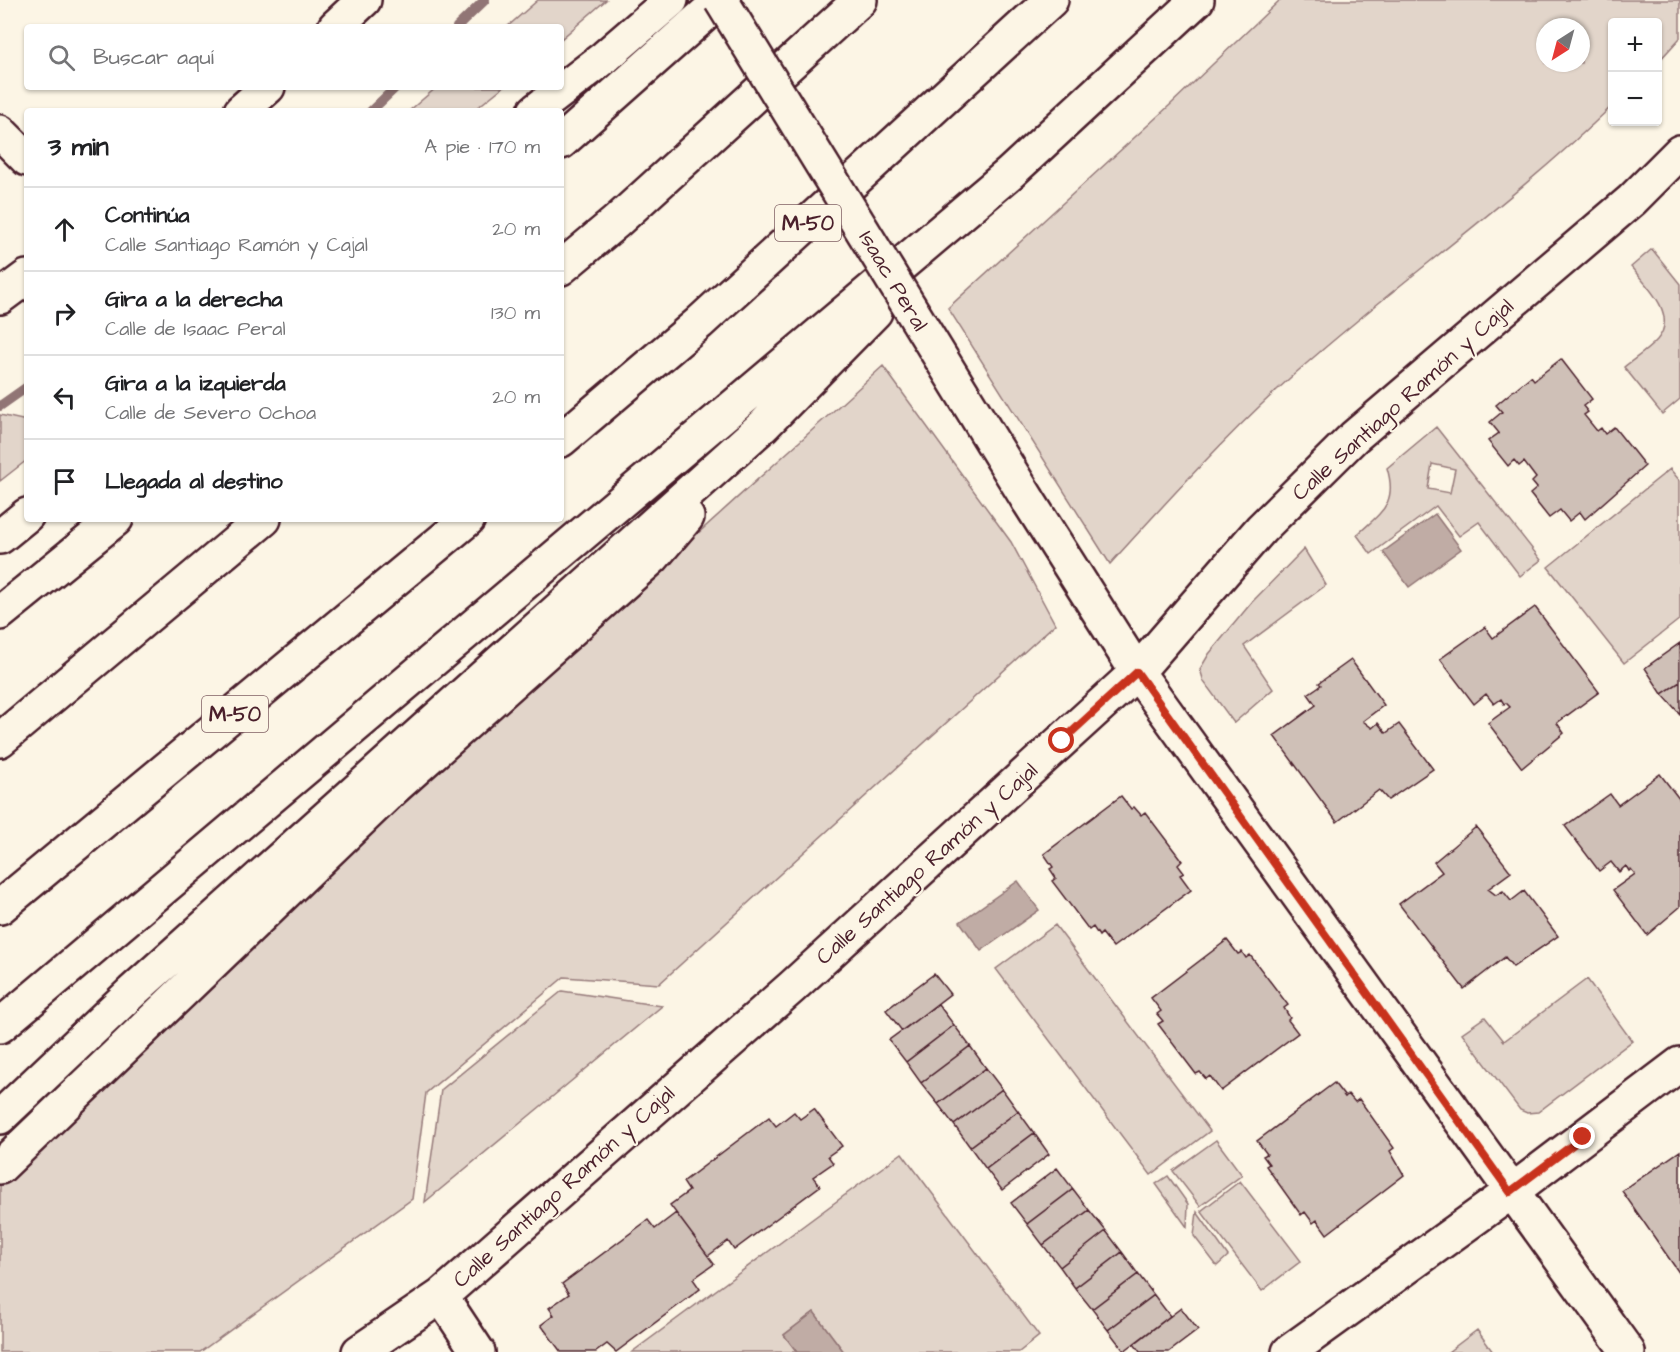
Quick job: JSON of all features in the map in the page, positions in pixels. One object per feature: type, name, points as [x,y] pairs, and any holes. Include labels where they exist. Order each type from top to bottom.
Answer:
[{"type":"main road","points":[[564,89],[671,0]]},
{"type":"main road","points":[[564,139],[721,0]]},
{"type":"main road","name":"Isaac Peral","points":[[721,0],[1028,500],[1137,672],[1510,1192],[1628,1352]]},
{"type":"main road","points":[[564,265],[616,222],[860,0]]},
{"type":"main road","name":"M-50","points":[[564,437],[699,323],[1051,0]]},
{"type":"main road","points":[[0,1026],[1010,173],[1197,0]]},
{"type":"main road","points":[[244,108],[265,90]]},
{"type":"main road","points":[[539,108],[562,90]]},
{"type":"main road","points":[[0,132],[24,156]]},
{"type":"main road","name":"Calle Santiago Ramón y Cajal","points":[[359,1352],[441,1296],[792,987],[1137,672],[1261,529],[1354,437],[1632,200],[1680,152]]},
{"type":"main road","points":[[0,1117],[132,992],[764,425],[1010,173]]},
{"type":"main road","points":[[0,297],[24,279]]},
{"type":"main road","points":[[0,1167],[393,789],[653,557],[764,425]]},
{"type":"main road","points":[[0,537],[24,517]]},
{"type":"main road","points":[[0,613],[112,522]]},
{"type":"main road","points":[[0,740],[260,522]]},
{"type":"main road","name":"M-50","points":[[0,907],[464,522]]},
{"type":"main road","points":[[1289,1352],[1510,1192],[1680,1064]]},
{"type":"main road","points":[[441,1296],[478,1352]]},
{"type":"shaded area","points":[[538,0],[606,0],[564,36],[564,24],[510,24]]},
{"type":"shaded area","points":[[1280,0],[1680,0],[1680,38],[1662,58],[1662,18],[1608,18],[1608,110],[1534,177],[1290,378],[1220,445],[1110,564],[948,308],[1170,105]]},
{"type":"shaded area","points":[[434,90],[499,90],[477,108],[412,108]]},
{"type":"shaded area","points":[[1652,249],[1680,284],[1680,399],[1662,414],[1624,367],[1653,344],[1663,330],[1664,321],[1658,301],[1631,267]]},
{"type":"shaded area","points":[[883,366],[1011,542],[1055,624],[659,984],[564,977],[426,1093],[412,1199],[200,1352],[0,1352],[0,1184],[327,872]]},
{"type":"shaded area","points":[[0,415],[24,420],[24,462],[0,481]]},
{"type":"shaded area","points":[[1436,427],[1541,560],[1520,576],[1479,522],[1459,536],[1436,506],[1371,554],[1357,535],[1380,513],[1389,499],[1390,480],[1387,468]],"holes":[[[1432,464],[1455,469],[1450,493],[1428,489]]]},
{"type":"shaded area","points":[[1670,469],[1680,481],[1680,619],[1624,663],[1548,567]]},
{"type":"shaded area","points":[[1435,514],[1461,549],[1409,587],[1383,552]]},
{"type":"shaded area","points":[[1304,549],[1326,585],[1244,646],[1273,689],[1234,723],[1204,682],[1200,669],[1209,654],[1252,602]]},
{"type":"shaded area","points":[[1018,881],[1039,910],[981,951],[960,922]]},
{"type":"shaded area","points":[[1055,925],[1210,1131],[1151,1175],[996,969]]},
{"type":"shaded area","points":[[1587,979],[1632,1041],[1538,1112],[1527,1113],[1520,1110],[1462,1033],[1485,1017],[1504,1041]]},
{"type":"shaded area","points":[[562,991],[662,1006],[425,1202],[441,1090]]},
{"type":"shaded area","points":[[1216,1140],[1242,1175],[1200,1206],[1173,1171]]},
{"type":"shaded area","points":[[902,1153],[1039,1336],[1019,1352],[844,1352],[814,1312],[784,1335],[797,1352],[632,1352]]},
{"type":"shaded area","points":[[1168,1176],[1188,1204],[1187,1227],[1156,1184]]},
{"type":"shaded area","points":[[1240,1181],[1301,1261],[1262,1291],[1201,1211]]},
{"type":"shaded area","points":[[1197,1212],[1228,1256],[1217,1266],[1194,1236]]},
{"type":"shaded area","points":[[814,1312],[844,1352],[797,1352],[784,1335]]},
{"type":"shaded area","points":[[1477,1330],[1493,1352],[1448,1352]]},
{"type":"building","points":[[1561,359],[1592,399],[1583,406],[1588,412],[1584,415],[1597,431],[1601,428],[1605,434],[1614,427],[1645,466],[1585,519],[1580,512],[1569,521],[1560,510],[1549,518],[1530,494],[1537,488],[1532,482],[1536,478],[1524,462],[1519,466],[1514,460],[1508,466],[1488,441],[1499,433],[1490,422],[1502,412],[1496,405],[1531,376],[1534,380]]},
{"type":"building","points":[[1535,607],[1599,692],[1557,723],[1564,733],[1522,768],[1488,723],[1510,707],[1501,699],[1494,704],[1486,694],[1474,704],[1440,659],[1485,627],[1493,638]]},
{"type":"building","points":[[1680,643],[1680,682],[1662,694],[1645,668]]},
{"type":"building","points":[[1351,660],[1384,705],[1363,721],[1372,728],[1378,723],[1386,733],[1399,724],[1433,769],[1388,800],[1379,790],[1337,822],[1274,736],[1316,705],[1308,694],[1321,685],[1319,683]]},
{"type":"building","points":[[1680,682],[1680,714],[1662,694]]},
{"type":"building","points":[[1660,774],[1680,800],[1680,907],[1647,935],[1613,890],[1635,874],[1626,866],[1619,872],[1611,862],[1599,871],[1565,826],[1610,794],[1618,805]]},
{"type":"building","points":[[1121,796],[1131,809],[1134,807],[1141,815],[1145,812],[1182,861],[1178,865],[1184,873],[1180,875],[1191,890],[1113,947],[1102,933],[1099,936],[1093,927],[1089,930],[1052,881],[1056,878],[1050,869],[1053,867],[1044,854]]},
{"type":"building","points":[[1476,827],[1511,872],[1488,889],[1496,895],[1503,891],[1511,901],[1524,891],[1558,936],[1513,967],[1505,957],[1464,989],[1399,904],[1442,872],[1434,862]]},
{"type":"building","points":[[1227,940],[1238,954],[1242,952],[1246,958],[1250,955],[1288,1005],[1284,1008],[1290,1018],[1288,1020],[1298,1033],[1221,1091],[1210,1076],[1206,1079],[1200,1072],[1196,1074],[1158,1024],[1163,1021],[1157,1014],[1161,1011],[1151,998]]},
{"type":"building","points":[[934,974],[950,994],[902,1031],[886,1010]]},
{"type":"building","points":[[938,1004],[954,1025],[906,1062],[889,1040]]},
{"type":"building","points":[[954,1025],[970,1046],[921,1083],[906,1062]]},
{"type":"building","points":[[970,1046],[986,1068],[938,1104],[921,1083]]},
{"type":"building","points":[[986,1068],[1002,1089],[954,1125],[938,1104]]},
{"type":"building","points":[[1334,1083],[1345,1097],[1348,1094],[1355,1102],[1359,1099],[1394,1148],[1390,1151],[1404,1175],[1327,1234],[1317,1220],[1313,1223],[1305,1212],[1301,1215],[1266,1166],[1269,1164],[1263,1156],[1267,1154],[1257,1141]]},
{"type":"building","points":[[1002,1089],[1018,1111],[970,1147],[954,1125]]},
{"type":"building","points":[[814,1109],[842,1146],[828,1156],[833,1163],[813,1177],[820,1186],[734,1250],[728,1241],[708,1256],[670,1205],[689,1191],[683,1182],[769,1117],[776,1126],[794,1112],[800,1119]]},
{"type":"building","points":[[1018,1111],[1034,1133],[986,1169],[970,1147]]},
{"type":"building","points":[[1034,1133],[1049,1154],[1002,1190],[986,1169]]},
{"type":"building","points":[[1680,1151],[1680,1274],[1622,1191]]},
{"type":"building","points":[[1057,1168],[1073,1189],[1027,1224],[1011,1203]]},
{"type":"building","points":[[1073,1189],[1089,1210],[1043,1245],[1027,1224]]},
{"type":"building","points":[[1089,1210],[1106,1231],[1060,1267],[1043,1245]]},
{"type":"building","points":[[676,1213],[714,1264],[693,1279],[700,1289],[616,1352],[607,1344],[596,1352],[561,1352],[541,1325],[554,1315],[549,1308],[569,1294],[562,1284],[648,1220],[655,1229]]},
{"type":"building","points":[[1106,1231],[1122,1252],[1075,1288],[1060,1267]]},
{"type":"building","points":[[1122,1252],[1138,1274],[1092,1309],[1075,1288]]},
{"type":"building","points":[[1138,1274],[1154,1295],[1108,1330],[1092,1309]]},
{"type":"building","points":[[1154,1295],[1170,1316],[1124,1351],[1108,1330]]},
{"type":"building","points":[[1181,1308],[1198,1330],[1169,1352],[1140,1352],[1134,1344]]},
{"type":"waterway","points":[[460,24],[485,0]]},
{"type":"waterway","points":[[374,108],[393,90]]},
{"type":"waterway","points":[[0,406],[24,389]]},
{"type":"route","points":[[1062,741],[1137,672],[1510,1192],[1583,1137]]}]
